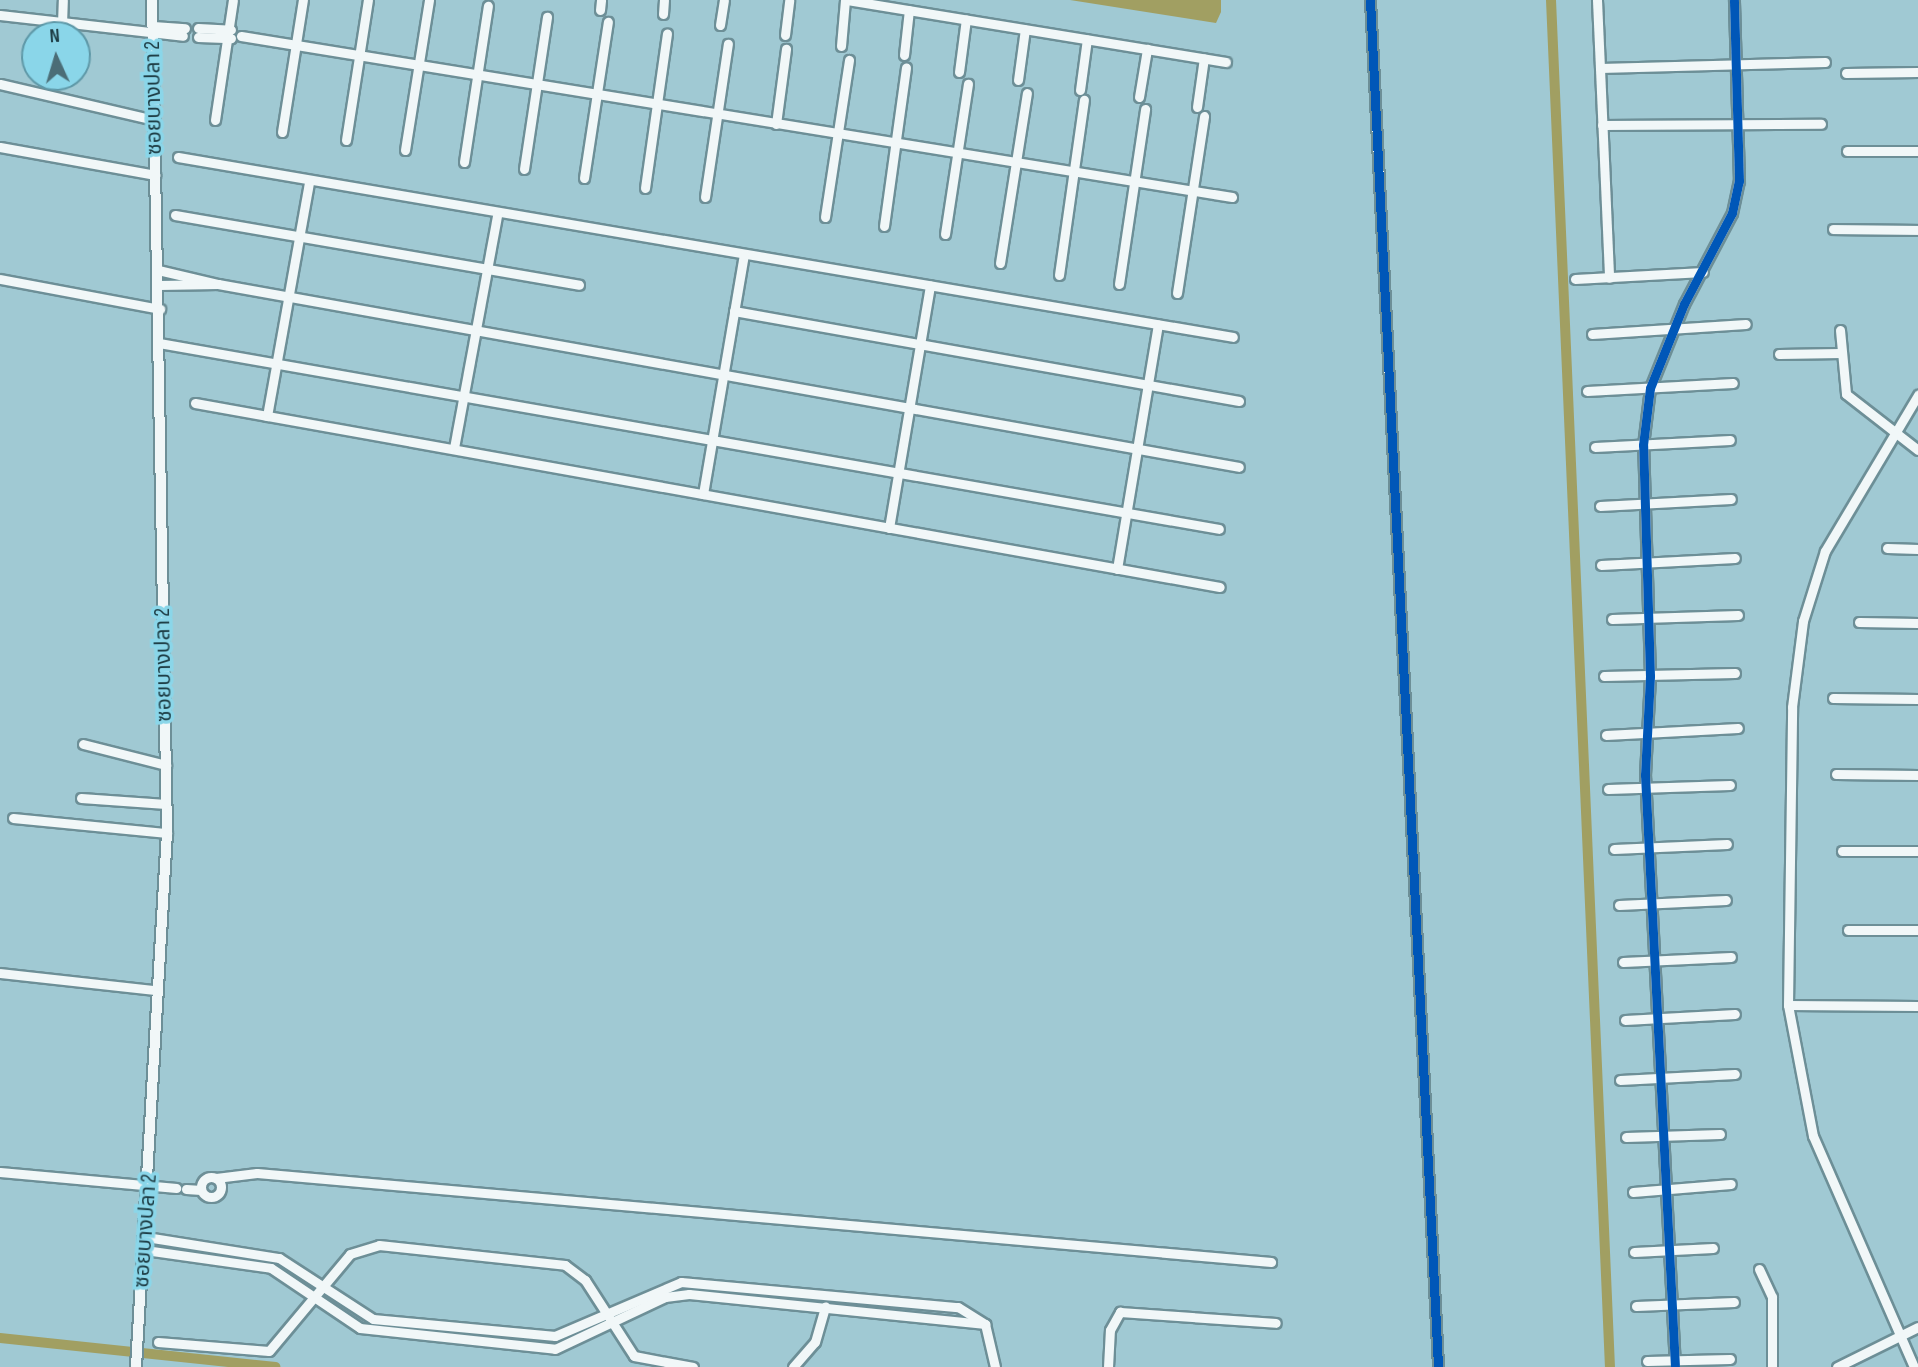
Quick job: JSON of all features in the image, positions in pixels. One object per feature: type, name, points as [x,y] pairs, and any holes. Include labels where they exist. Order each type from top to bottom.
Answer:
[{"type":"street","points":[[62,0],[62,21]]},
{"type":"street","name":"ซอยบางปลา 2","points":[[136,1367],[149,1184],[155,990],[167,833],[160,309],[152,0]]},
{"type":"street","points":[[215,120],[233,0]]},
{"type":"street","points":[[282,132],[303,0]]},
{"type":"street","points":[[346,140],[368,0]]},
{"type":"street","points":[[405,150],[429,0]]},
{"type":"street","points":[[600,10],[601,0]]},
{"type":"street","points":[[663,14],[664,0]]},
{"type":"street","points":[[720,25],[724,0]]},
{"type":"street","points":[[785,35],[789,0]]},
{"type":"street","points":[[841,46],[846,0],[1226,62]]},
{"type":"street","points":[[1370,0],[1438,1367]]},
{"type":"street","points":[[1597,0],[1609,278]]},
{"type":"street","points":[[1675,1364],[1672,1248],[1644,731],[1650,676],[1650,618],[1642,504],[1643,445],[1650,388],[1675,329],[1732,212],[1738,123],[1734,0]]},
{"type":"street","points":[[464,162],[488,6]]},
{"type":"street","points":[[904,55],[909,10]]},
{"type":"street","points":[[0,15],[41,21]]},
{"type":"street","points":[[524,169],[547,17]]},
{"type":"street","points":[[959,72],[966,19]]},
{"type":"street","points":[[584,178],[608,22]]},
{"type":"street","points":[[91,26],[184,32]]},
{"type":"street","points":[[1018,80],[1025,29]]},
{"type":"street","points":[[198,32],[241,36],[1232,197]]},
{"type":"street","points":[[645,187],[667,34]]},
{"type":"street","points":[[1080,90],[1087,39]]},
{"type":"street","points":[[705,197],[728,44]]},
{"type":"street","points":[[776,124],[786,49]]},
{"type":"street","points":[[1139,97],[1147,49]]},
{"type":"street","points":[[1197,107],[1205,58]]},
{"type":"street","points":[[825,217],[849,60]]},
{"type":"street","points":[[1600,68],[1734,62],[1825,62]]},
{"type":"street","points":[[884,226],[906,68]]},
{"type":"street","points":[[1846,73],[1918,72]]},
{"type":"street","points":[[0,84],[27,85],[155,120]]},
{"type":"street","points":[[945,234],[968,84]]},
{"type":"street","points":[[1000,263],[1027,93]]},
{"type":"street","points":[[1059,275],[1084,100]]},
{"type":"street","points":[[1119,284],[1145,109]]},
{"type":"street","points":[[1177,293],[1203,116]]},
{"type":"street","points":[[1602,125],[1821,124]]},
{"type":"street","points":[[0,147],[156,175]]},
{"type":"street","points":[[1846,151],[1918,151]]},
{"type":"street","points":[[178,157],[497,215],[1233,337]]},
{"type":"street","points":[[267,416],[290,300],[309,182]]},
{"type":"street","points":[[175,215],[579,285]]},
{"type":"street","points":[[454,449],[497,215]]},
{"type":"street","points":[[1833,229],[1918,230]]},
{"type":"street","points":[[703,494],[744,254]]},
{"type":"street","points":[[158,270],[290,300],[476,334],[723,374],[1239,467]]},
{"type":"street","points":[[1575,279],[1703,272]]},
{"type":"street","points":[[0,279],[160,309]]},
{"type":"street","points":[[159,285],[218,284]]},
{"type":"street","points":[[889,528],[930,285]]},
{"type":"street","points":[[734,310],[1239,401]]},
{"type":"street","points":[[1117,569],[1157,324]]},
{"type":"street","points":[[1592,334],[1746,324]]},
{"type":"street","points":[[1840,330],[1846,394],[1918,450]]},
{"type":"street","points":[[159,343],[1219,530]]},
{"type":"street","points":[[1779,354],[1841,353]]},
{"type":"street","points":[[1587,391],[1733,383]]},
{"type":"street","points":[[1914,1367],[1813,1136],[1788,1005],[1792,707],[1802,621],[1825,551],[1918,395]]},
{"type":"street","points":[[195,402],[1220,587]]},
{"type":"street","points":[[1595,447],[1730,440]]},
{"type":"street","points":[[1600,506],[1731,499]]},
{"type":"street","points":[[1887,548],[1918,548]]},
{"type":"street","points":[[1601,565],[1735,558]]},
{"type":"street","points":[[1612,619],[1738,615]]},
{"type":"street","points":[[1859,622],[1918,623]]},
{"type":"street","points":[[1604,676],[1735,673]]},
{"type":"street","points":[[1833,698],[1918,699]]},
{"type":"street","points":[[1606,734],[1738,728]]},
{"type":"street","points":[[83,744],[166,765]]},
{"type":"street","points":[[1836,774],[1918,775]]},
{"type":"street","points":[[1608,789],[1730,785]]},
{"type":"street","points":[[81,798],[166,804]]},
{"type":"street","points":[[13,817],[167,833]]},
{"type":"street","points":[[1614,849],[1727,844]]},
{"type":"street","points":[[1842,851],[1918,851]]},
{"type":"street","points":[[1619,905],[1726,900]]},
{"type":"street","points":[[1848,930],[1918,930]]},
{"type":"street","points":[[1623,962],[1731,957]]},
{"type":"street","points":[[0,974],[155,990]]},
{"type":"street","points":[[1788,1005],[1918,1006]]},
{"type":"street","points":[[1625,1020],[1735,1014]]},
{"type":"street","points":[[1620,1080],[1735,1074]]},
{"type":"street","points":[[1626,1137],[1720,1134]]},
{"type":"street","points":[[0,1172],[201,1189],[217,1195],[216,1178]]},
{"type":"street","points":[[201,1189],[203,1181],[257,1173],[1271,1262]]},
{"type":"street","points":[[1633,1192],[1731,1184]]},
{"type":"street","points":[[146,1237],[279,1258],[373,1319],[555,1336],[681,1282],[958,1307],[985,1324],[995,1367]]},
{"type":"street","points":[[158,1342],[261,1354],[315,1297],[350,1254],[379,1245],[552,1261],[578,1272],[640,1360],[693,1367]]},
{"type":"street","points":[[228,1260],[229,1248]]},
{"type":"street","points":[[1634,1252],[1713,1248]]},
{"type":"street","points":[[145,1250],[271,1268],[315,1297],[347,1323],[373,1332],[555,1349],[675,1295],[985,1324]]},
{"type":"street","points":[[1759,1269],[1772,1297],[1772,1367]]},
{"type":"street","points":[[793,1367],[815,1342],[826,1294]]},
{"type":"street","points":[[1636,1307],[1734,1302]]},
{"type":"street","points":[[1108,1367],[1110,1330],[1120,1312],[1276,1323]]},
{"type":"street","points":[[1837,1367],[1918,1328]]},
{"type":"street","points":[[1647,1361],[1675,1364],[1730,1359]]},
{"type":"shaded area","points":[[1070,0],[1221,0],[1221,12],[1216,23]]},
{"type":"waterway","points":[[1551,0],[1610,1367]]},
{"type":"waterway","points":[[0,1338],[275,1367]]},
{"type":"cycle path","points":[[1370,0],[1438,1367]]},
{"type":"cycle path","points":[[1675,1367],[1645,775],[1650,676],[1643,445],[1650,388],[1684,304],[1732,213],[1739,181],[1734,0]]}]
